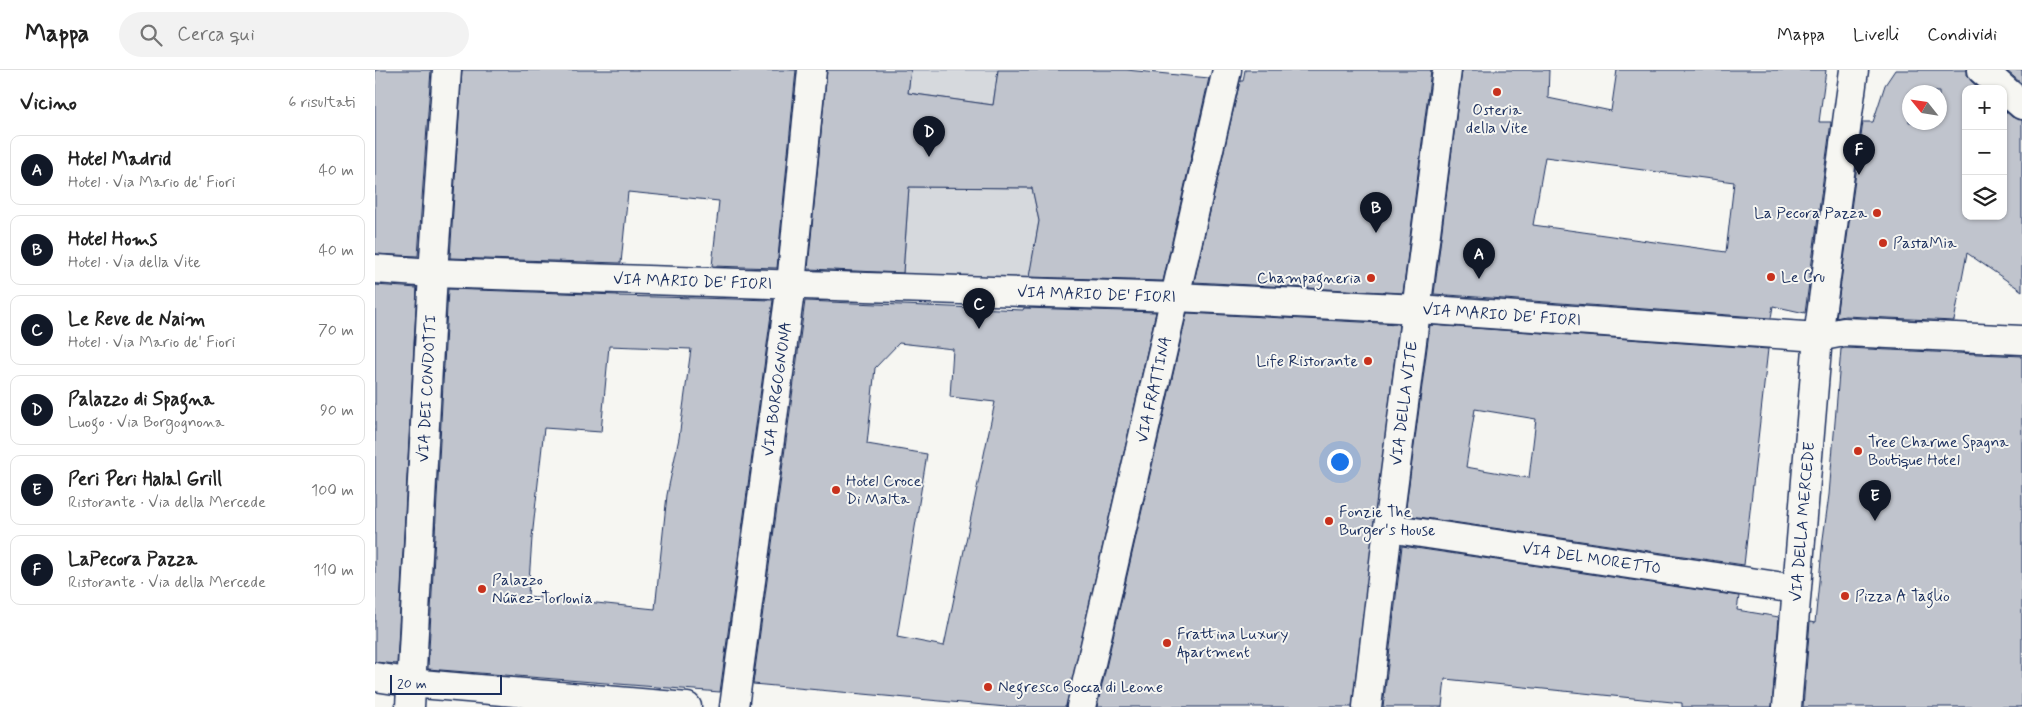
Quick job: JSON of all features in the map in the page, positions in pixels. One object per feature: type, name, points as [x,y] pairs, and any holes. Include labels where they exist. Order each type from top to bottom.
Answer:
[{"type":"street","name":"VIA DEI CONDOTTI","points":[[411,695],[433,273],[447,70]]},
{"type":"street","name":"VIA BORGOGNONA","points":[[734,707],[791,284],[812,70]]},
{"type":"street","name":"VIA FRATTINA","points":[[1081,707],[1227,70]]},
{"type":"street","name":"VIA DELLA VITE","points":[[1367,707],[1447,70]]},
{"type":"street","name":"VIA DELLA MERCEDE","points":[[1787,707],[1817,337],[1854,70]]},
{"type":"street","points":[[1982,70],[2022,105]]},
{"type":"street","name":"VIA MARIO DE' FIORI","points":[[375,269],[433,273],[1175,297],[1417,308],[1817,337]]},
{"type":"street","points":[[1817,337],[1844,332],[2022,340]]},
{"type":"street","name":"VIA DEL MORETTO","points":[[1388,528],[1796,589]]},
{"type":"street","points":[[375,677],[411,695],[687,707]]},
{"type":"shaded area","points":[[911,70],[998,70],[993,105],[908,93]]},
{"type":"shaded area","points":[[909,187],[1032,188],[1039,221],[1029,280],[903,274]]},
{"type":"building","points":[[375,70],[431,70],[418,256],[375,254]]},
{"type":"building","points":[[462,70],[796,70],[777,268],[712,266],[719,201],[628,192],[621,263],[450,258]]},
{"type":"building","points":[[827,70],[911,70],[908,93],[993,105],[998,70],[1126,70],[1209,78],[1163,281],[1029,277],[1039,221],[1032,188],[909,187],[903,273],[808,269]]},
{"type":"building","points":[[1245,70],[1431,70],[1403,293],[1194,282],[1240,81],[1243,81]]},
{"type":"building","points":[[1462,70],[1549,70],[1548,98],[1611,111],[1617,70],[1826,70],[1819,122],[1831,122],[1805,313],[1773,306],[1771,318],[1434,294]],"holes":[[[1545,157],[1734,182],[1726,252],[1533,225]]]},
{"type":"building","points":[[1895,70],[1967,70],[1967,75],[1976,85],[1962,85],[1962,220],[2007,220],[2007,113],[2012,117],[2022,120],[2022,291],[1967,253],[1954,321],[1845,316],[1836,318],[1863,122],[1873,122],[1885,85]]},
{"type":"building","points":[[2006,70],[2022,70],[2022,84]]},
{"type":"building","points":[[375,285],[417,288],[397,664],[375,662]]},
{"type":"building","points":[[448,289],[773,300],[720,692],[428,669]],"holes":[[[609,346],[691,349],[679,438],[667,495],[655,609],[528,596],[532,538],[544,428],[601,432]]]},
{"type":"building","points":[[805,301],[1023,310],[1024,308],[1156,312],[1066,707],[1006,707],[753,684]],"holes":[[[899,343],[953,349],[950,397],[995,402],[944,646],[897,637],[927,454],[867,444],[875,368]]]},
{"type":"building","points":[[1187,313],[1399,324],[1352,707],[1097,707]]},
{"type":"building","points":[[1430,325],[1768,349],[1744,565],[1405,515]],"holes":[[[1475,409],[1536,419],[1529,478],[1466,467]]]},
{"type":"building","points":[[1841,349],[2022,356],[2022,707],[1803,707],[1810,622],[1815,623],[1829,495]]},
{"type":"building","points":[[1402,546],[1739,596],[1737,610],[1779,617],[1772,707],[1682,707],[1682,703],[1445,679],[1442,707],[1383,707]]},
{"type":"place","name":"Osteria della Vite","points":[[1497,92]]},
{"type":"place","name":"Palazzo di Spagna","points":[[929,157]]},
{"type":"place","name":"LaPecora Pazza","points":[[1859,175]]},
{"type":"place","name":"La Pecora Pazza","points":[[1877,213]]},
{"type":"place","name":"Hotel Homs","points":[[1376,233]]},
{"type":"place","name":"PastaMia","points":[[1883,243]]},
{"type":"place","name":"Le Cru","points":[[1771,277]]},
{"type":"place","name":"Champagneria","points":[[1371,278]]},
{"type":"place","name":"Hotel Madrid","points":[[1479,279]]},
{"type":"place","name":"Le Reve de Naim","points":[[979,329]]},
{"type":"place","name":"Life Ristorante","points":[[1368,361]]},
{"type":"place","name":"Tree Charme Spagna Boutique Hotel","points":[[1858,451]]},
{"type":"place","name":"Hotel Croce Di Malta","points":[[836,490]]},
{"type":"place","name":"Fonzie The Burger's House","points":[[1329,521]]},
{"type":"place","name":"Peri Peri Halal Grill","points":[[1875,521]]},
{"type":"place","name":"Palazzo Núñez-Torlonia","points":[[482,589]]},
{"type":"place","name":"Pizza A Taglio","points":[[1845,596]]},
{"type":"place","name":"Frattina Luxury Apartment","points":[[1167,643]]},
{"type":"place","name":"Negresco Bocca di Leone","points":[[988,687]]}]
